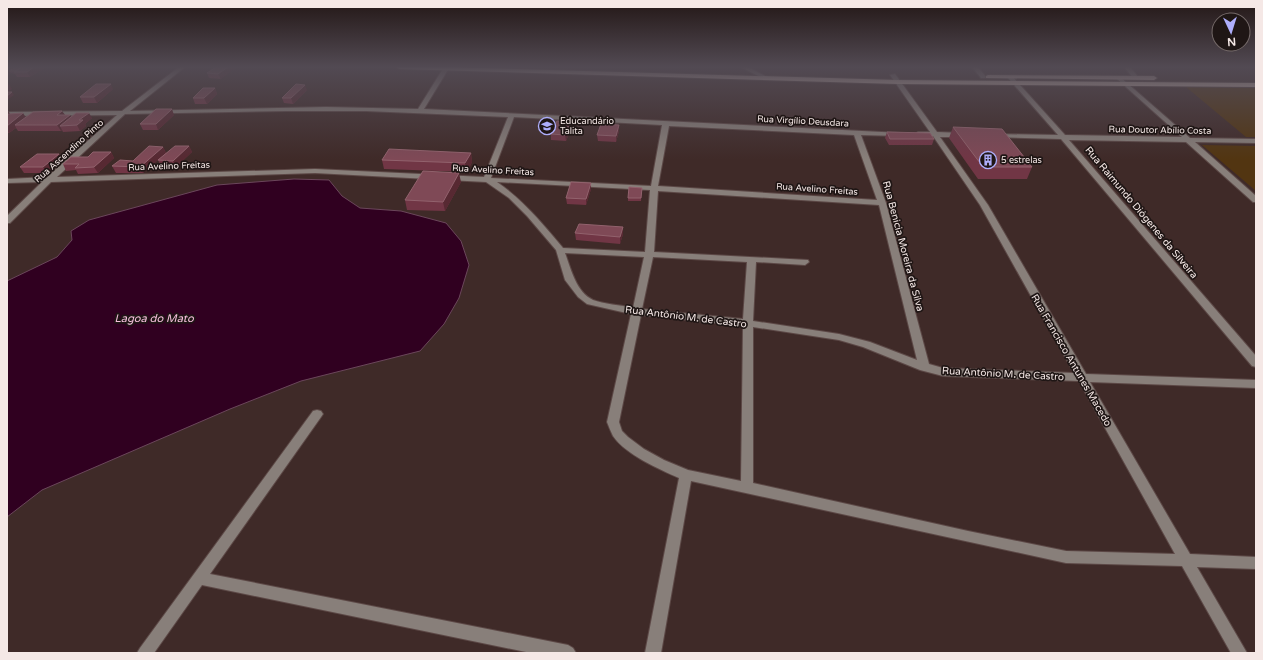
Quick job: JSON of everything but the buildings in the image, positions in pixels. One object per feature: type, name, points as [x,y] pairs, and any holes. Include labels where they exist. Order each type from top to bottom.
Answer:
[{"type":"street","name":"Rua Ascendino Pinto","points":[[7,221],[49,180],[124,112],[143,98]]},
{"type":"street","points":[[420,110],[428,98]]},
{"type":"street","name":"Rua Francisco Antunes Macedo","points":[[908,98],[984,205],[1239,653]]},
{"type":"street","name":"Rua Raimundo Diógenes da Silveira","points":[[1028,98],[1256,363]]},
{"type":"street","points":[[1140,98],[1256,200]]},
{"type":"street","name":"Rua Virgílio Deusdara","points":[[7,108],[253,106],[277,109]]},
{"type":"street","name":"Rua Virgílio Deusdara","points":[[7,114],[248,111],[277,109],[420,110],[857,133],[972,136]]},
{"type":"street","points":[[512,115],[487,179],[512,196],[530,214],[560,250],[805,262]]},
{"type":"street","points":[[666,124],[654,188],[649,254],[638,312],[613,422],[618,434],[629,443],[664,466],[686,475],[747,487],[975,539],[1066,557],[1256,563]]},
{"type":"street","name":"Rua Benicia Moreira da Silva","points":[[857,133],[882,203],[924,368]]},
{"type":"street","points":[[988,136],[1064,138]]},
{"type":"street","name":"Rua Doutor Abílio Costa","points":[[1064,138],[1256,141]]},
{"type":"street","name":"Rua Avelino Freitas","points":[[7,180],[49,180],[315,171],[654,188],[882,203]]},
{"type":"street","name":"Rua Antônio M. de Castro","points":[[560,250],[570,280],[581,295],[590,302],[638,312],[748,323],[839,337],[866,344],[924,368],[943,372],[1256,384]]},
{"type":"street","points":[[747,487],[748,323],[752,260]]},
{"type":"street","points":[[145,653],[317,414]]},
{"type":"street","points":[[652,653],[686,475]]},
{"type":"street","points":[[200,578],[568,653]]},
{"type":"shaded area","points":[[1199,98],[1256,98],[1256,137],[1246,137]]},
{"type":"shaded area","points":[[1202,145],[1256,146],[1256,191]]},
{"type":"water","name":"Lagoa do Mato","points":[[294,179],[329,180],[342,196],[360,208],[401,211],[446,223],[461,241],[469,265],[459,298],[444,324],[420,351],[301,381],[230,409],[42,490],[7,517],[7,281],[57,257],[72,240],[71,231],[89,220],[217,185]]},
{"type":"place","name":"Educandário Talita","points":[[547,126]]},
{"type":"place","name":"5 estrelas","points":[[988,160]]}]
